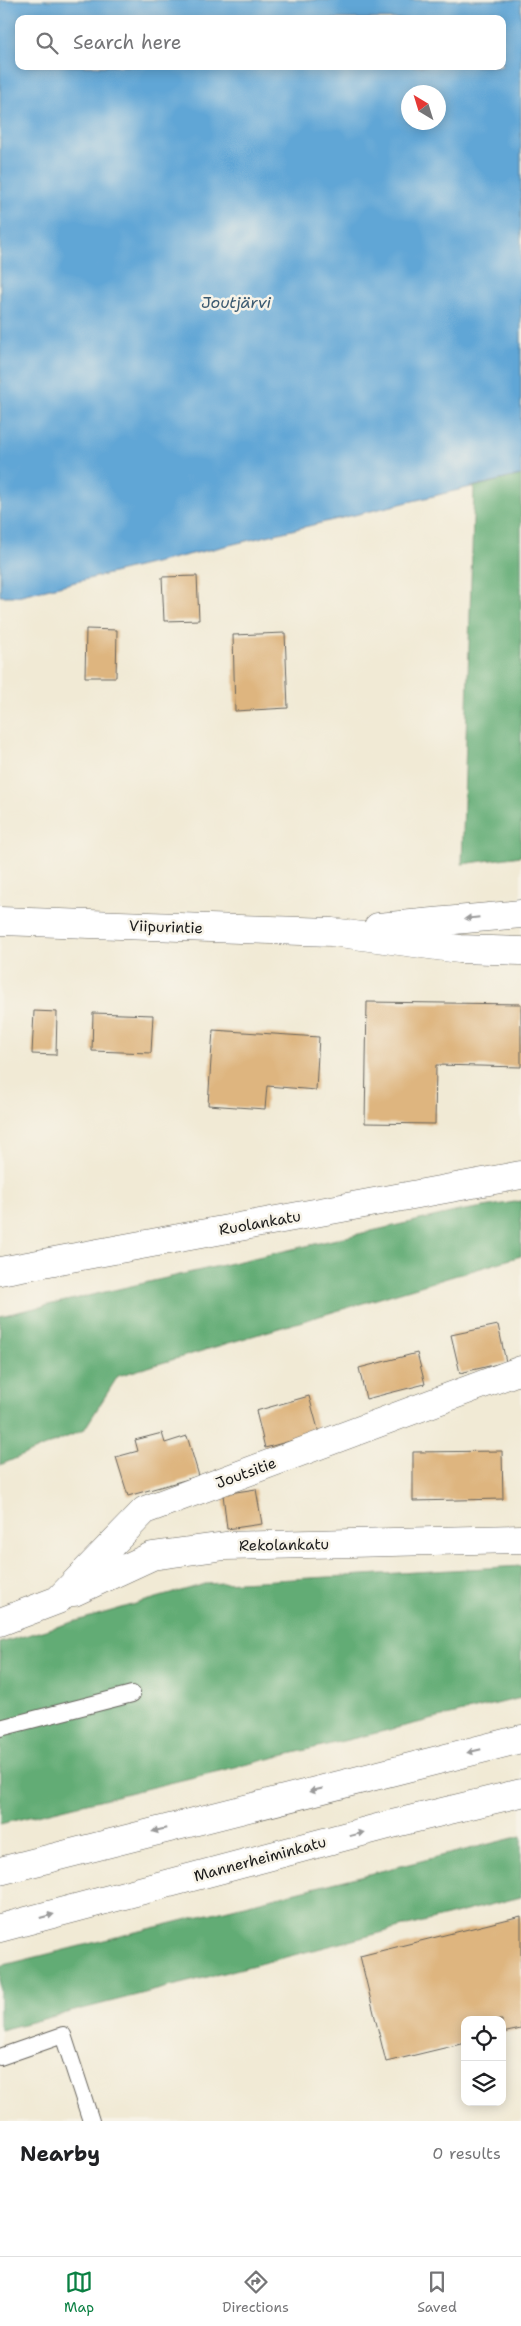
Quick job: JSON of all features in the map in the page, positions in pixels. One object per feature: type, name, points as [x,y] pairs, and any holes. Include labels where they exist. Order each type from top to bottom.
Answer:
[{"type":"main road","name":"Viipurintie","points":[[332,932],[521,914]]},
{"type":"main road","name":"Viipurintie","points":[[0,921],[332,932],[459,948],[521,951]]},
{"type":"main road","name":"Ruolankatu","points":[[0,1271],[521,1175]]},
{"type":"main road","name":"Joutsitie","points":[[0,1622],[58,1600],[145,1510],[521,1370]]},
{"type":"main road","name":"Rekolankatu","points":[[58,1600],[152,1556],[225,1546],[521,1539]]},
{"type":"main road","points":[[0,1870],[521,1739]]},
{"type":"main road","name":"Mannerheiminkatu","points":[[0,1928],[521,1793]]},
{"type":"lane","points":[[0,1728],[132,1694]]},
{"type":"lane","points":[[0,2057],[63,2035],[91,2121]]},
{"type":"green space","points":[[521,475],[521,856],[462,864],[474,487]]},
{"type":"green space","points":[[521,1201],[521,1256],[118,1376],[84,1430],[0,1465],[0,1316],[459,1211]]},
{"type":"green space","points":[[521,1566],[521,1698],[0,1824],[0,1643],[205,1584]]},
{"type":"green space","points":[[521,1836],[521,1897],[0,2030],[0,1966]]},
{"type":"water","name":"Joutjärvi","points":[[0,0],[521,0],[521,475],[17,596],[0,596]]},
{"type":"building","points":[[197,576],[199,620],[164,621],[162,577]]},
{"type":"building","points":[[86,629],[117,630],[116,677],[85,677]]},
{"type":"building","points":[[285,633],[288,708],[235,711],[233,635]]},
{"type":"building","points":[[367,1002],[521,1004],[521,1067],[436,1065],[435,1124],[365,1123]]},
{"type":"building","points":[[34,1011],[57,1012],[56,1055],[32,1054]]},
{"type":"building","points":[[93,1013],[153,1015],[151,1053],[92,1051]]},
{"type":"building","points":[[213,1030],[319,1037],[316,1090],[267,1086],[265,1109],[208,1105]]},
{"type":"building","points":[[498,1325],[506,1362],[460,1373],[451,1335]]},
{"type":"building","points":[[417,1353],[425,1384],[366,1399],[359,1368]]},
{"type":"building","points":[[309,1396],[319,1433],[265,1448],[256,1411]]},
{"type":"building","points":[[162,1433],[165,1443],[187,1436],[199,1476],[128,1496],[116,1457],[138,1451],[135,1440]]},
{"type":"building","points":[[502,1451],[503,1499],[413,1501],[413,1452]]},
{"type":"building","points":[[256,1489],[262,1524],[227,1529],[223,1494]]},
{"type":"building","points":[[521,1916],[521,2029],[506,2032],[506,2016],[461,2016],[461,2044],[386,2062],[360,1956]]}]
